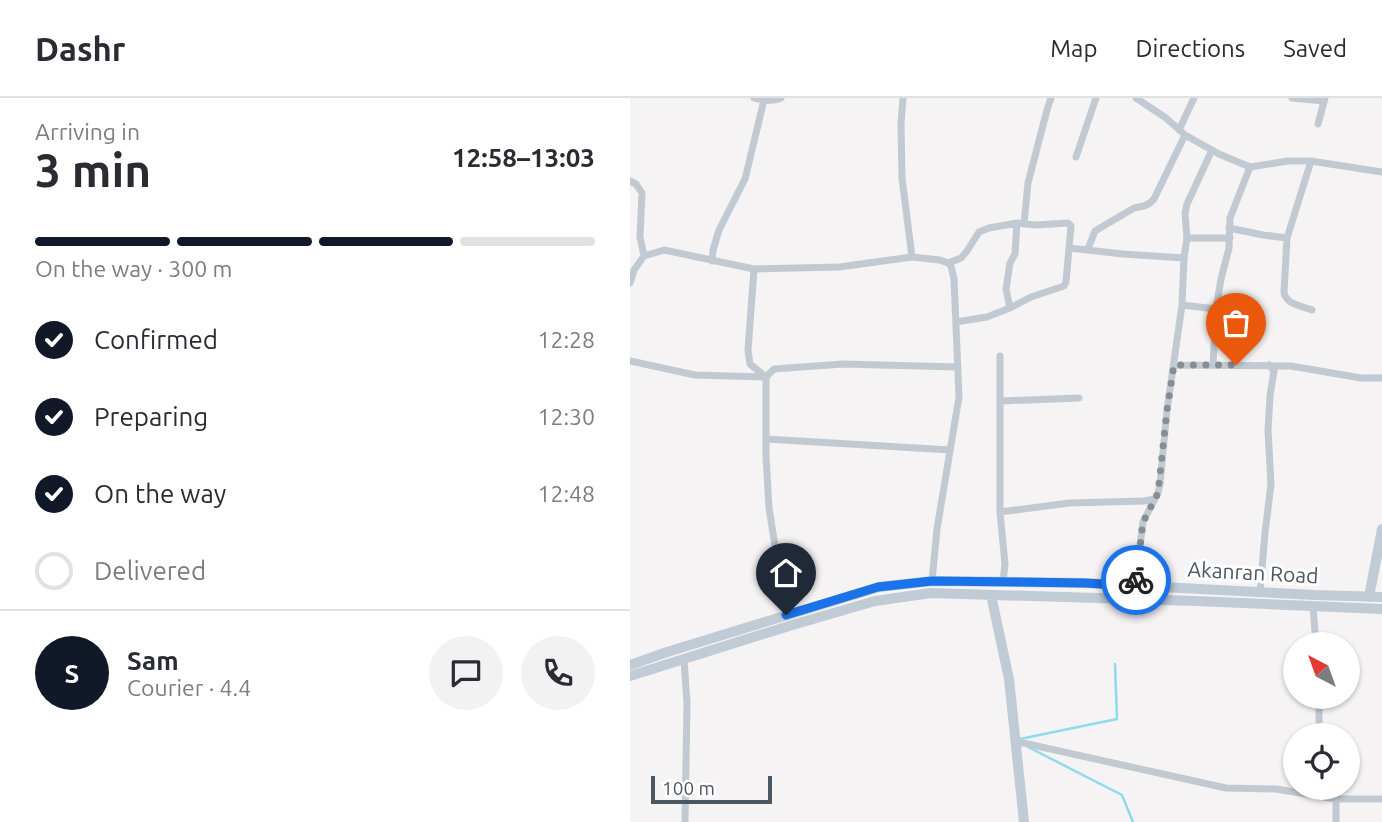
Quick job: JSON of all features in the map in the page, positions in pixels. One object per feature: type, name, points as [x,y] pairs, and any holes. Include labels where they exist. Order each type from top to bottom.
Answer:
[{"type":"main road","points":[[1369,597],[1382,529]]},
{"type":"main road","name":"Akanran Road","points":[[630,666],[667,652],[878,587],[932,581],[1030,582],[1382,597]]},
{"type":"main road","points":[[1028,596],[1030,582]]},
{"type":"main road","name":"Akanran Road","points":[[630,676],[875,601],[931,593],[1382,609]]},
{"type":"main road","points":[[990,594],[1009,679],[1024,822]]},
{"type":"street","points":[[754,98],[781,98]]},
{"type":"street","points":[[903,98],[902,178],[912,257]]},
{"type":"street","points":[[1010,308],[1006,289],[1010,262],[1015,254],[1028,183],[1051,98]]},
{"type":"street","points":[[1076,157],[1096,98]]},
{"type":"street","points":[[1136,98],[1166,118],[1182,133],[1250,167],[1288,161],[1311,161],[1382,172]]},
{"type":"street","points":[[1088,249],[1096,231],[1133,208],[1150,203],[1154,199],[1194,98]]},
{"type":"street","points":[[1292,98],[1324,99],[1318,124]]},
{"type":"street","points":[[712,261],[719,230],[745,180],[764,100]]},
{"type":"street","points":[[1135,586],[1143,522],[1160,484],[1182,305],[1187,238],[1185,212],[1212,150]]},
{"type":"street","points":[[1311,161],[1287,238],[1284,298],[1312,310]]},
{"type":"street","points":[[1213,365],[1216,309],[1229,248],[1231,213],[1250,167]]},
{"type":"street","points":[[630,181],[636,184],[642,193],[640,237],[644,256]]},
{"type":"street","points":[[948,263],[961,257],[979,232],[989,228],[1021,223],[1068,223],[1070,226],[1064,286],[1031,297],[987,317],[956,322]]},
{"type":"street","points":[[1229,228],[1287,238]]},
{"type":"street","points":[[1187,238],[1230,238]]},
{"type":"street","points":[[1069,248],[1185,258]]},
{"type":"street","points":[[630,284],[634,270],[644,256],[664,250],[754,269],[839,267],[912,257],[948,263],[954,279],[959,397],[937,529],[932,581]]},
{"type":"street","points":[[754,269],[748,350],[750,364],[766,377]]},
{"type":"street","points":[[1182,305],[1216,309]]},
{"type":"street","points":[[1000,356],[1000,513],[1005,564],[1003,582]]},
{"type":"street","points":[[630,361],[695,376],[766,377]]},
{"type":"street","points":[[786,615],[769,508],[766,377],[774,369],[843,364],[958,367]]},
{"type":"street","points":[[1174,365],[1291,366],[1361,378],[1382,378]]},
{"type":"street","points":[[1261,592],[1272,484],[1268,430],[1274,371],[1269,365]]},
{"type":"street","points":[[1001,401],[1079,398]]},
{"type":"street","points":[[766,439],[950,450]]},
{"type":"street","points":[[1000,513],[1069,503],[1155,499]]},
{"type":"street","points":[[1313,607],[1315,632]]},
{"type":"street","points":[[684,659],[687,703],[685,822]]},
{"type":"street","points":[[1014,741],[1226,788],[1283,790]]},
{"type":"street","points":[[1360,799],[1382,799]]},
{"type":"street","points":[[1336,800],[1336,822]]},
{"type":"waterway","points":[[1020,739],[1117,719],[1115,664]]},
{"type":"waterway","points":[[1028,747],[1122,795],[1133,822]]},
{"type":"way so far","points":[[1136,580],[1143,522],[1160,484],[1174,365],[1236,365]]},
{"type":"route","points":[[786,615],[878,587],[932,581],[1135,586],[1136,580]]}]
